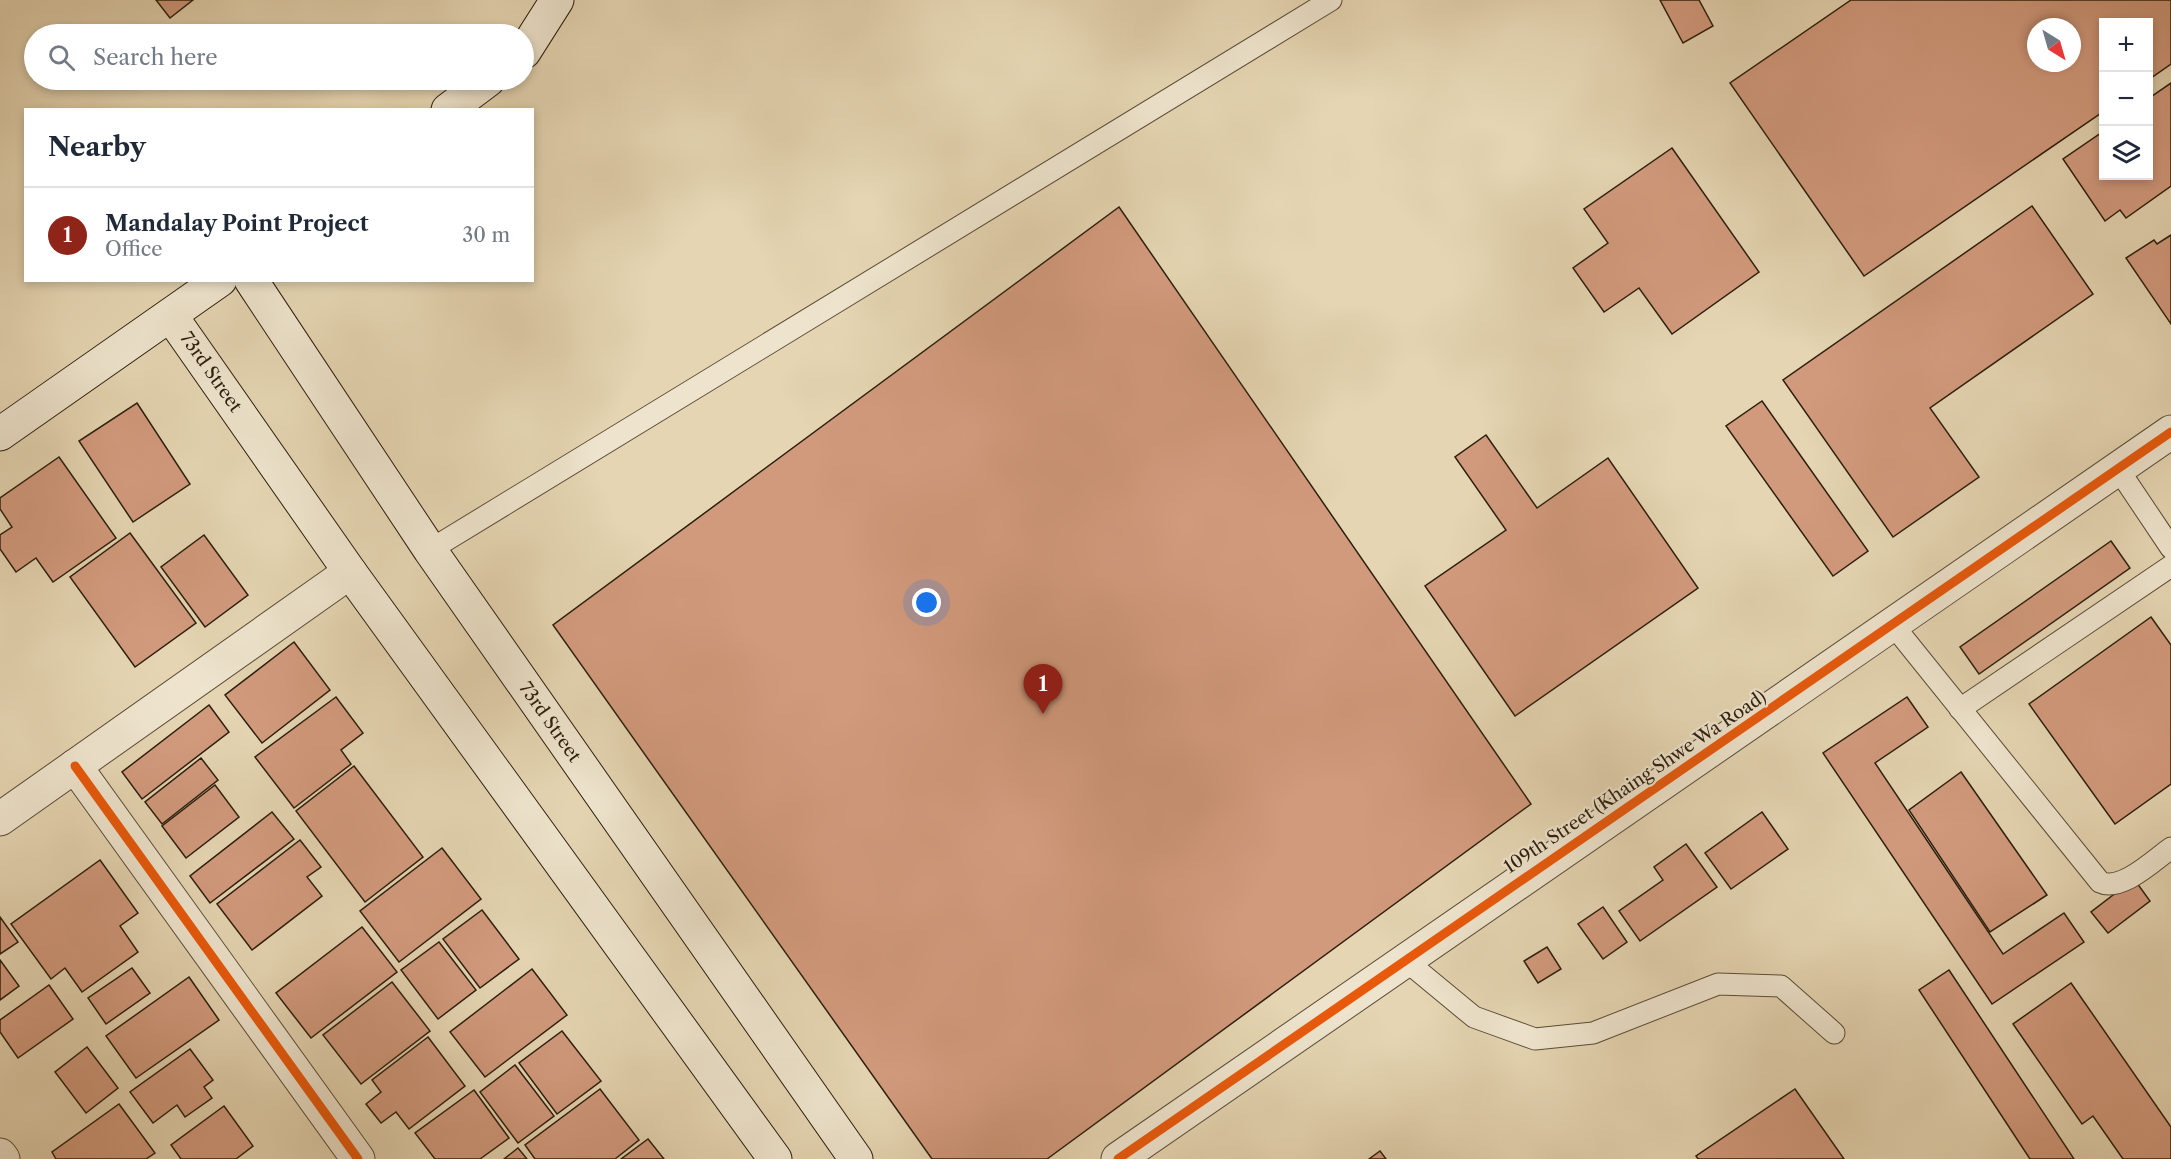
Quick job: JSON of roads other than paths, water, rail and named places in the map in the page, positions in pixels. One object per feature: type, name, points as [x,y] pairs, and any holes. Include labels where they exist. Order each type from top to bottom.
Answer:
[{"type":"main road","points":[[534,36],[557,0]]},
{"type":"main road","points":[[451,108],[475,90]]},
{"type":"main road","points":[[0,434],[217,282]]},
{"type":"main road","name":"73rd Street","points":[[252,282],[430,550],[856,1159]]},
{"type":"main road","name":"73rd Street","points":[[171,316],[350,572],[775,1159]]},
{"type":"main road","name":"109th Street (Khaing Shwe Wa Road)","points":[[1118,1159],[2171,432]]},
{"type":"main road","points":[[0,819],[350,572]]},
{"type":"main road","points":[[75,766],[358,1159]]},
{"type":"main road","points":[[0,1155],[3,1159]]},
{"type":"lane","points":[[430,550],[1331,0]]},
{"type":"lane","points":[[2118,469],[2171,548]]},
{"type":"lane","points":[[1960,709],[2171,566]]},
{"type":"lane","points":[[1893,625],[2100,882],[2111,886],[2124,881],[2171,848]]},
{"type":"lane","points":[[1405,960],[1474,1017],[1535,1039],[1593,1034],[1718,984],[1780,986],[1834,1032]]},
{"type":"place","name":"Mandalay Point Project","points":[[1043,714]]}]
